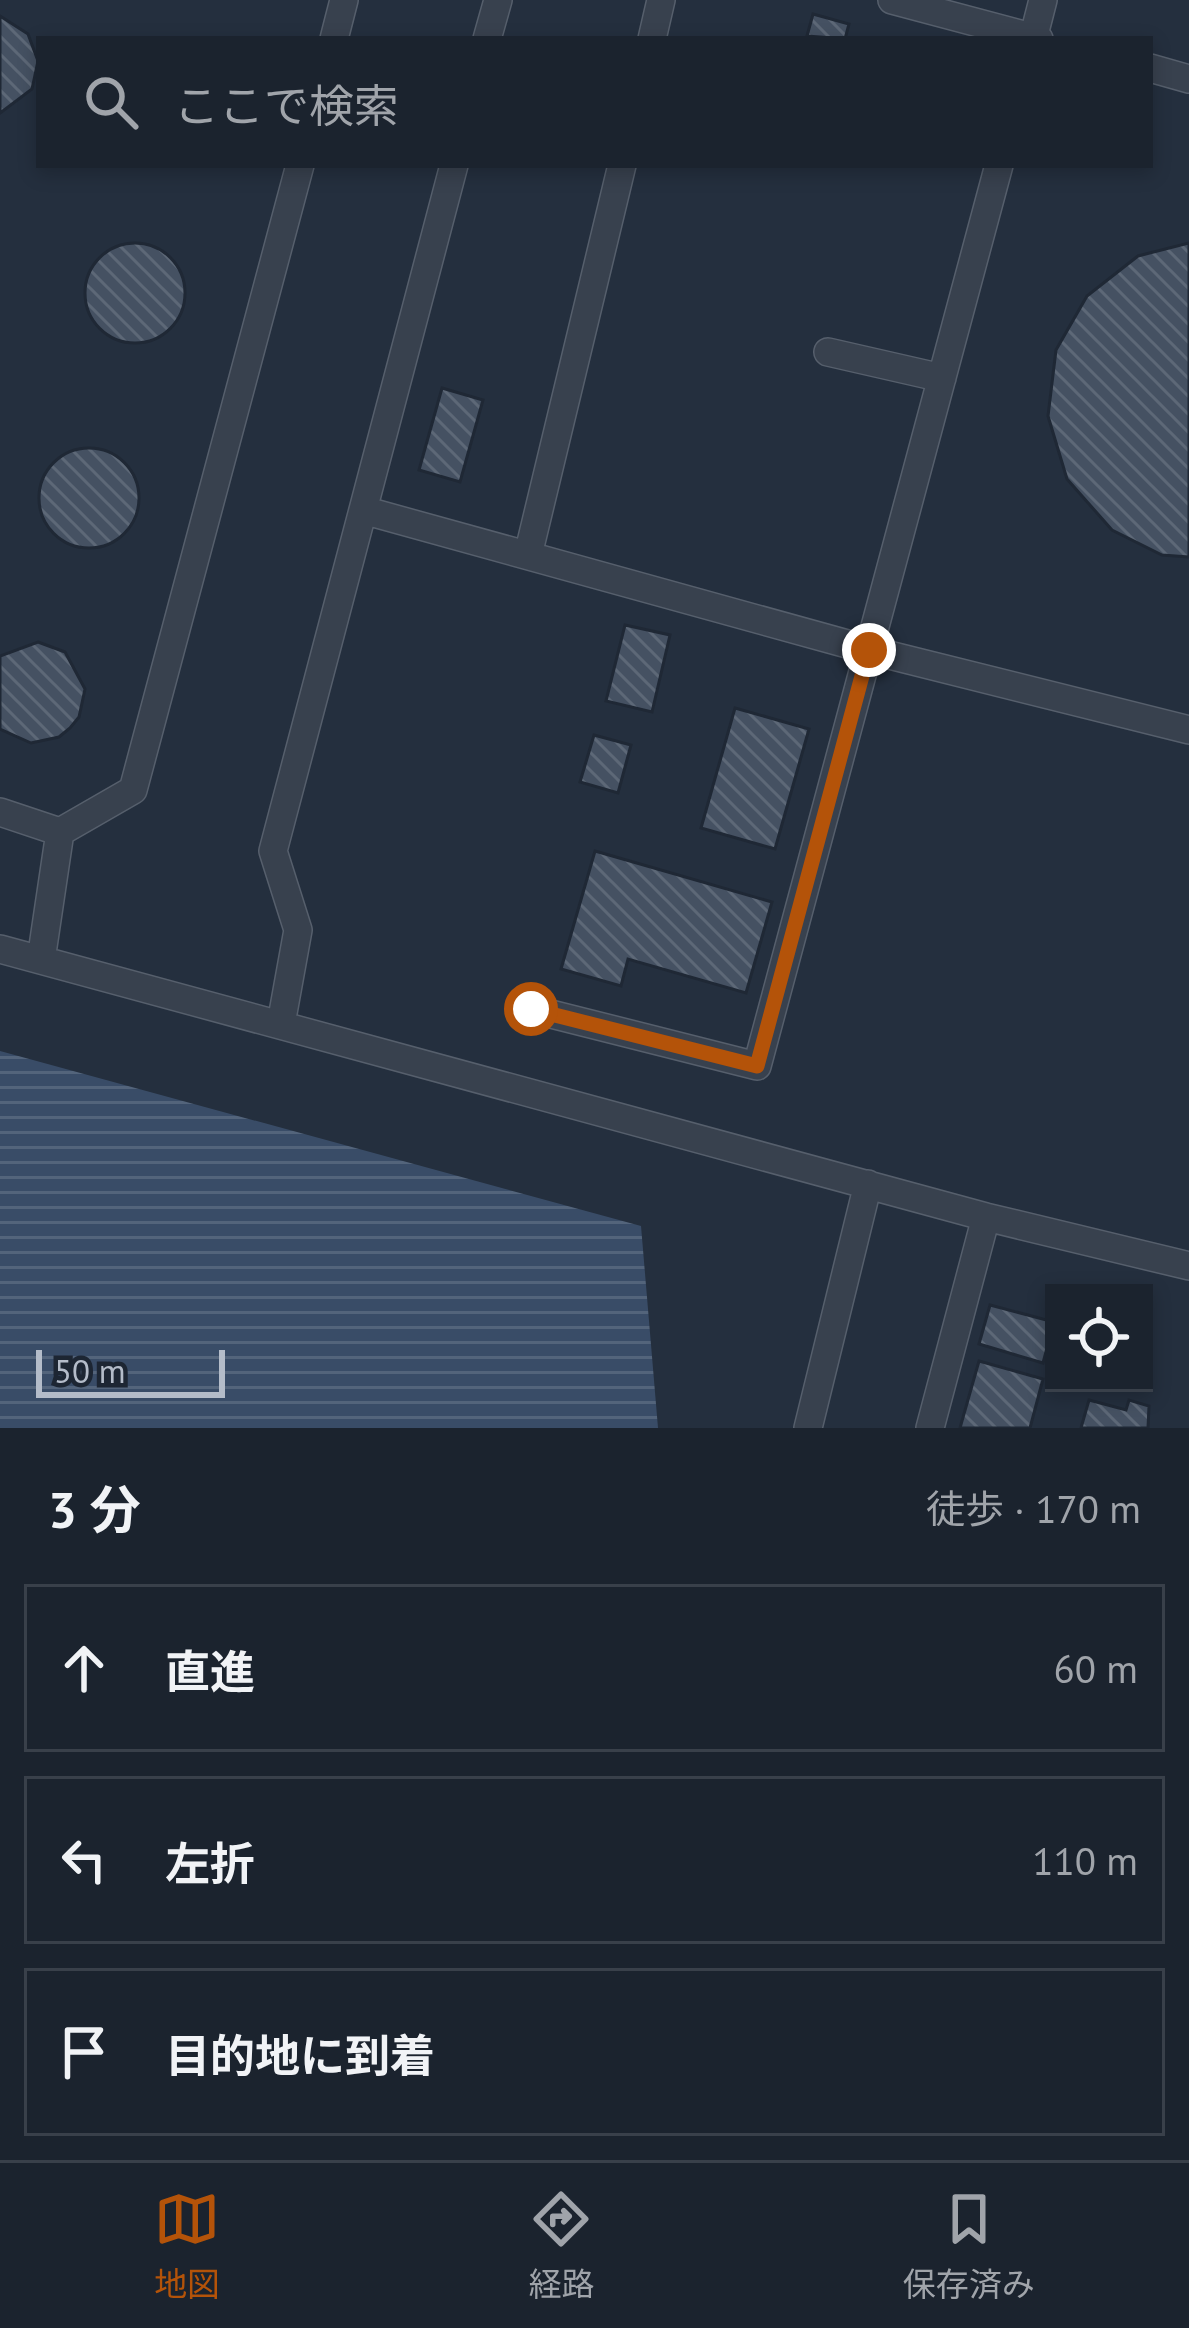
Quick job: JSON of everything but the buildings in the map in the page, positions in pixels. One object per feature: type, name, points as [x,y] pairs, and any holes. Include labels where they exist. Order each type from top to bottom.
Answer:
[{"type":"lane","points":[[335,36],[344,0]]},
{"type":"lane","points":[[489,36],[498,0]]},
{"type":"lane","points":[[653,36],[661,0]]},
{"type":"lane","points":[[892,0],[1027,36]]},
{"type":"lane","points":[[1035,36],[1043,0]]},
{"type":"lane","points":[[1153,69],[1189,79]]},
{"type":"lane","points":[[0,812],[60,832],[133,790],[299,168]]},
{"type":"lane","points":[[281,1024],[298,929],[273,850],[453,168]]},
{"type":"lane","points":[[528,555],[621,168]]},
{"type":"lane","points":[[531,1009],[757,1066],[998,168]]},
{"type":"lane","points":[[828,352],[942,378]]},
{"type":"lane","points":[[363,510],[869,650],[1189,730]]},
{"type":"lane","points":[[40,960],[60,832]]},
{"type":"lane","points":[[0,949],[986,1217],[1189,1266]]},
{"type":"lane","points":[[808,1428],[868,1184]]},
{"type":"lane","points":[[929,1428],[986,1217]]},
{"type":"water","points":[[0,1051],[641,1226],[658,1428],[0,1428]]},
{"type":"route","points":[[531,1009],[757,1066],[869,650]]}]
